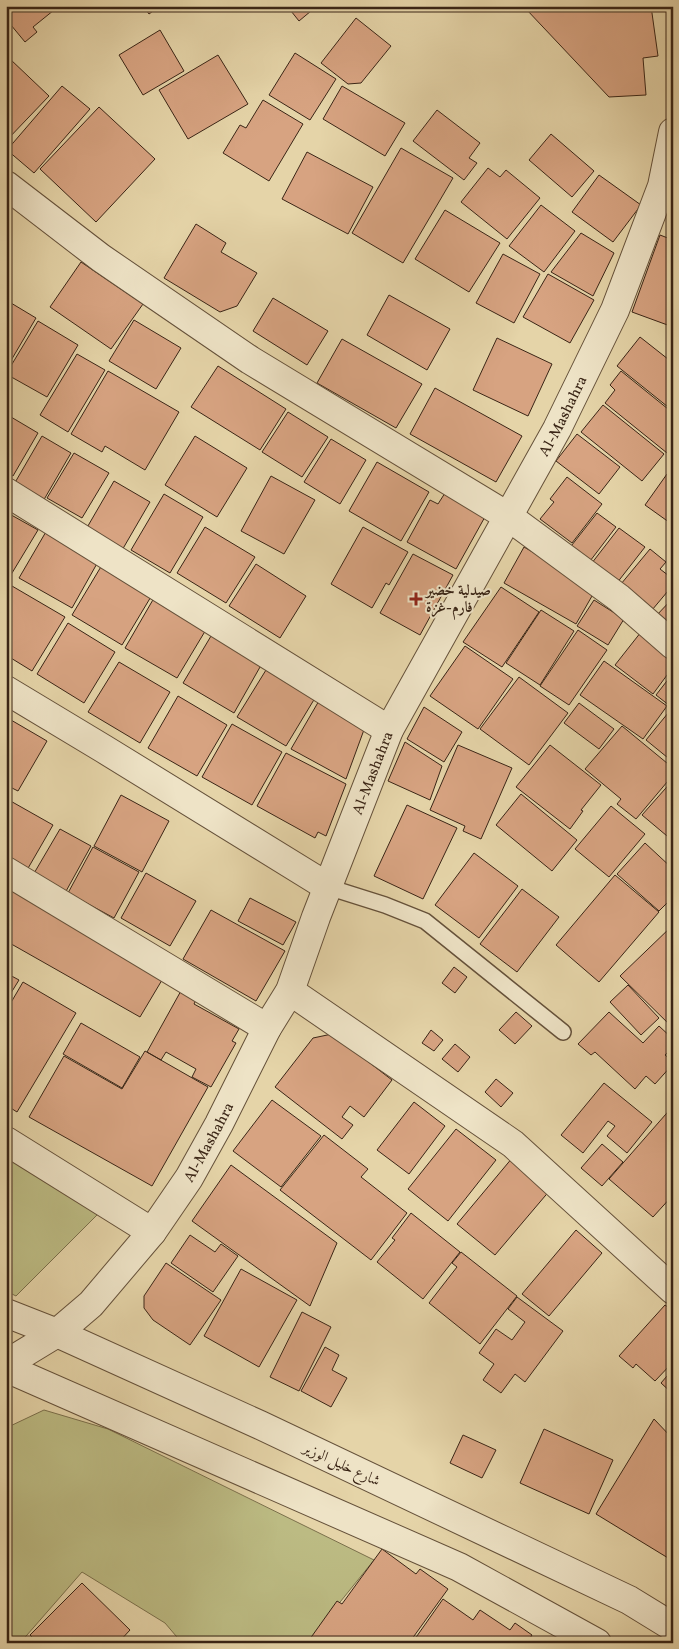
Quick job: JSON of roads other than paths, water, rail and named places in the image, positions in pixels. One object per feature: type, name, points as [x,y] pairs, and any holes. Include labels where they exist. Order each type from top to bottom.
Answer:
[{"type":"street","name":"Al-Mashahra","points":[[6,1366],[57,1333],[91,1304],[152,1232],[189,1178],[219,1124],[267,1028],[290,991],[316,917],[389,730],[556,429],[615,310],[667,190],[673,132]]},
{"type":"street","points":[[6,185],[101,258],[250,360],[509,516],[619,598],[673,645]]},
{"type":"street","points":[[6,492],[389,730]]},
{"type":"street","points":[[6,690],[328,887]]},
{"type":"street","points":[[6,871],[267,1028]]},
{"type":"street","points":[[290,991],[513,1144],[673,1290]]},
{"type":"street","points":[[6,1140],[152,1232]]},
{"type":"street","name":"شارع خليل الوزير","points":[[6,1313],[57,1333],[260,1425],[629,1600],[673,1627]]},
{"type":"street","points":[[6,1366],[459,1567],[567,1636],[597,1643]]},
{"type":"lane","points":[[328,887],[385,905],[425,921],[563,1032]]},
{"type":"place","name":"صيدلية خضير فارم-غزة","points":[[416,599]]}]
